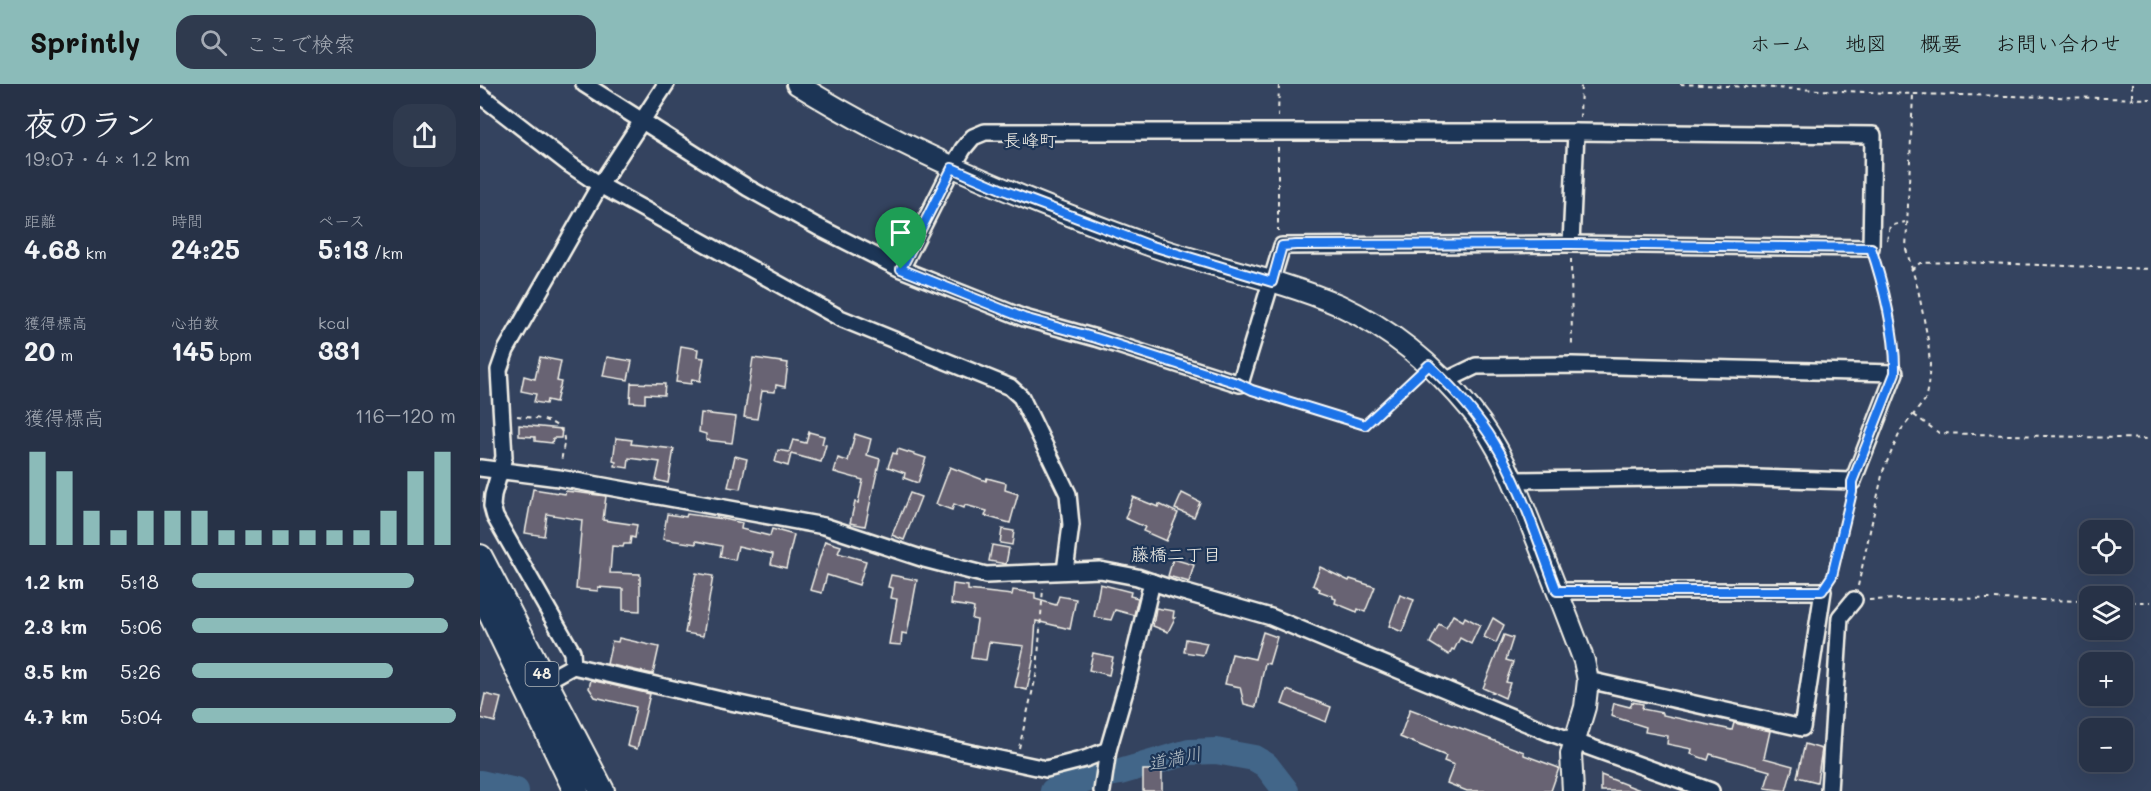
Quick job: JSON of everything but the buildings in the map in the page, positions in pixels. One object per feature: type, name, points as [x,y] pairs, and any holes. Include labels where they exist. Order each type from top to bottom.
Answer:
[{"type":"main road","name":"48","points":[[480,557],[602,791]]},
{"type":"main road","name":"48","points":[[480,591],[576,791]]},
{"type":"street","points":[[584,84],[748,188],[901,269],[1024,318],[1096,338],[1240,384],[1282,246],[1571,244],[1871,248],[1873,135],[994,131],[973,137],[952,168],[901,269]]},
{"type":"street","points":[[573,666],[572,652],[495,517],[492,506],[496,480],[504,457],[499,370],[506,350],[600,185],[666,84]]},
{"type":"street","points":[[797,84],[875,129],[952,168],[1003,190],[1149,245],[1316,296],[1361,316],[1429,365],[1473,412],[1494,442],[1513,480],[1584,661],[1588,680],[1585,707],[1571,754],[1573,791]]},
{"type":"street","points":[[480,95],[569,164],[600,185],[840,318],[1010,387],[1021,397],[1068,494],[1071,525],[1065,571]]},
{"type":"street","points":[[1571,244],[1576,132]]},
{"type":"street","points":[[1445,381],[1476,366],[1572,365],[1895,373],[1852,482],[1727,477],[1513,480]]},
{"type":"street","points":[[480,468],[559,478],[824,526],[924,559],[986,575],[1100,570],[1137,577],[1271,617],[1466,699],[1711,791]]},
{"type":"street","points":[[1102,791],[1108,750],[1128,681],[1152,582]]},
{"type":"street","points":[[1557,591],[1822,591],[1802,728],[1588,680]]},
{"type":"street","points":[[1829,791],[1840,617],[1854,600]]},
{"type":"street","points":[[546,681],[573,666],[709,698],[1046,769],[1085,759],[1108,750]]},
{"type":"path","points":[[1279,84],[1278,232],[1282,246]]},
{"type":"path","points":[[1576,132],[1580,119],[1581,84]]},
{"type":"path","points":[[1680,84],[1913,94],[2151,99]]},
{"type":"path","points":[[2132,84],[2132,99]]},
{"type":"path","points":[[1913,94],[1906,249],[1926,331],[1930,365],[1925,400],[1901,430],[1883,471],[1864,566],[1854,600],[1940,598],[2079,601]]},
{"type":"path","points":[[1895,373],[1896,355],[1878,270],[1871,248],[1886,242],[1890,226],[1906,222]]},
{"type":"path","points":[[1571,244],[1572,365]]},
{"type":"path","points":[[1911,270],[1920,263],[1958,262],[2151,268]]},
{"type":"path","points":[[1240,384],[1252,390],[1365,425],[1429,365]]},
{"type":"path","points":[[502,413],[549,421],[559,427],[564,437],[559,478]]},
{"type":"path","points":[[1914,415],[1939,433],[2151,439]]},
{"type":"path","points":[[1822,591],[1832,576],[1852,492],[1852,482]]},
{"type":"path","points":[[1014,764],[1036,672],[1043,573]]},
{"type":"path","points":[[2133,602],[2151,602]]},
{"type":"waterway","name":"道満川","points":[[1053,791],[1098,776],[1189,752],[1216,751],[1254,758],[1266,765],[1286,791]]},
{"type":"waterway","name":"道満川","points":[[480,783],[516,791]]},
{"type":"district","name":"長峰町","points":[[1030,141]]},
{"type":"district","name":"藤橋二丁目","points":[[1176,555]]},
{"type":"route","points":[[952,168],[1003,190],[1149,245],[1272,282],[1282,246],[1296,245],[1571,244],[1871,248],[1878,270],[1896,355],[1895,373],[1852,482],[1852,492],[1832,576],[1822,591],[1557,591],[1513,480],[1494,442],[1473,412],[1429,365],[1365,425],[1096,338],[1024,318],[901,269],[952,168]]}]
